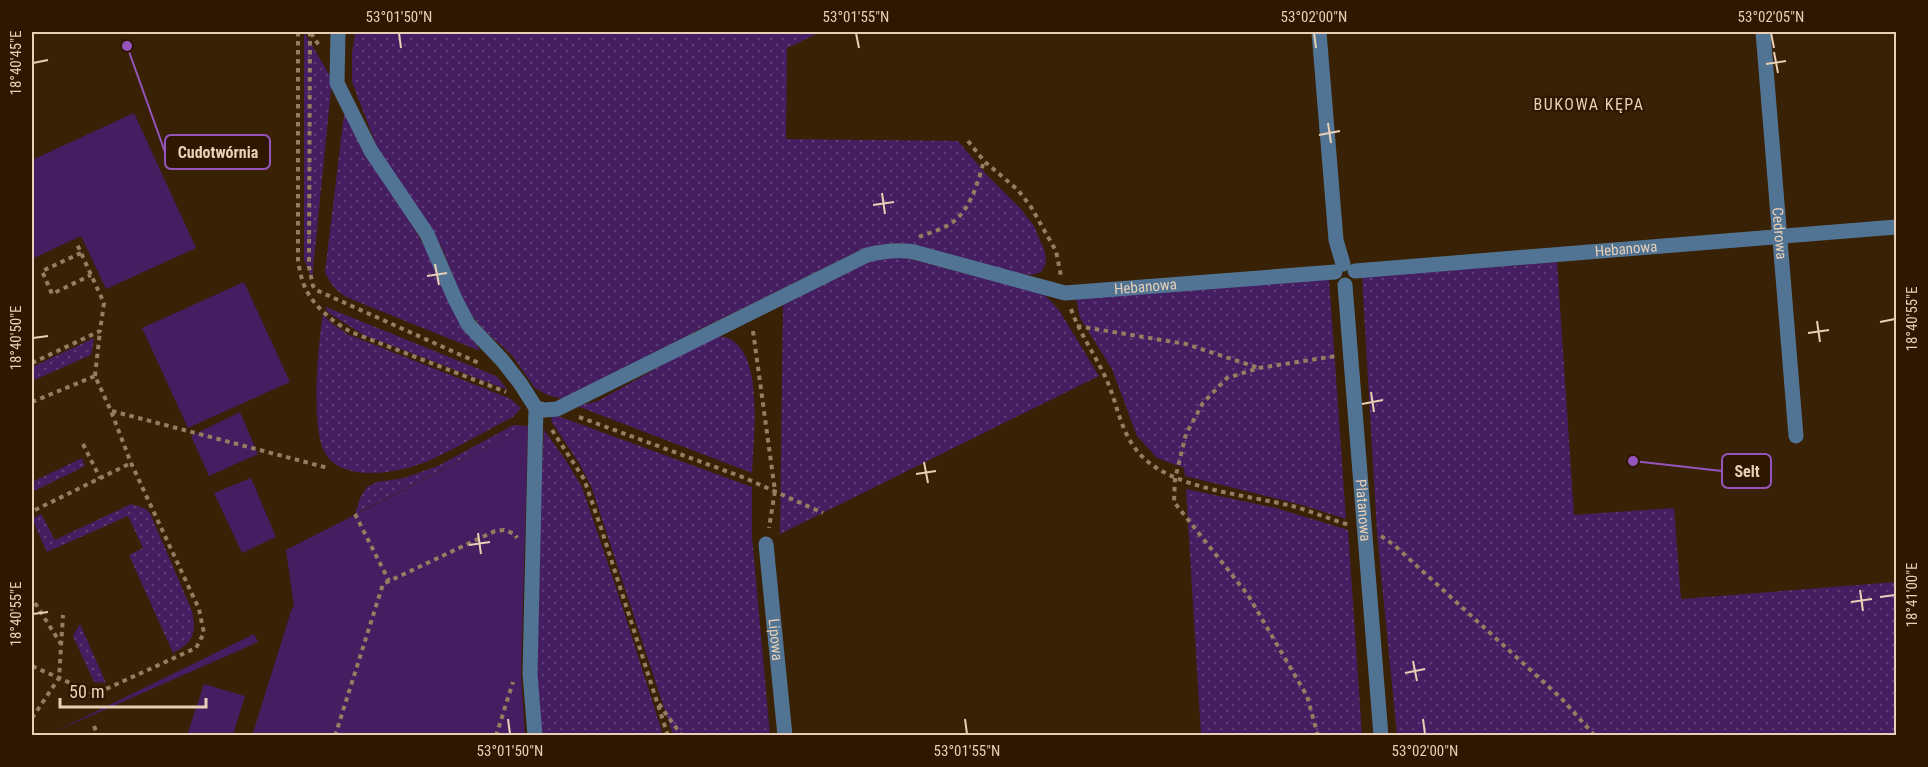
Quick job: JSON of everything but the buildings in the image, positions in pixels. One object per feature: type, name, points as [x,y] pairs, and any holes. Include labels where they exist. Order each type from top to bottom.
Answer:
[{"type":"street","points":[[338,32],[337,83],[371,151],[427,234],[468,324],[502,360],[536,408],[530,674],[535,735]]},
{"type":"street","points":[[1319,32],[1336,240],[1344,269]]},
{"type":"street","name":"Cedrowa","points":[[1763,32],[1796,436]]},
{"type":"street","name":"Hebanowa","points":[[536,408],[557,409],[867,255],[899,249],[1065,293],[1344,269],[1896,227]]},
{"type":"street","name":"Platanowa","points":[[1344,269],[1356,275],[1353,281],[1345,285],[1381,735]]},
{"type":"street","name":"Lipowa","points":[[766,544],[785,735]]},
{"type":"path","points":[[298,32],[298,260],[302,281],[316,304],[334,322],[351,332],[497,388],[536,408],[584,479],[668,735]]},
{"type":"path","points":[[968,141],[984,161],[1018,190],[1040,220],[1056,251],[1065,293],[1077,326],[1108,382],[1121,426],[1146,462],[1175,479],[1294,506],[1377,533],[1394,545],[1561,698],[1595,735]]},
{"type":"path","points":[[912,239],[950,224],[964,212],[979,179],[984,161]]},
{"type":"path","points":[[32,666],[95,694],[196,648],[204,633],[199,609],[130,463],[95,376],[104,303],[76,242]]},
{"type":"path","points":[[81,253],[42,272],[52,294],[91,275]]},
{"type":"path","points":[[755,311],[752,336],[775,491],[766,544]]},
{"type":"path","points":[[1077,326],[1185,344],[1259,368]]},
{"type":"path","points":[[32,363],[100,331]]},
{"type":"path","points":[[1318,735],[1307,696],[1248,595],[1174,502],[1175,479],[1186,434],[1203,403],[1227,378],[1259,368],[1351,354]]},
{"type":"path","points":[[32,402],[95,376]]},
{"type":"path","points":[[111,411],[328,468]]},
{"type":"path","points":[[83,444],[100,478]]},
{"type":"path","points":[[35,510],[130,463]]},
{"type":"path","points":[[775,491],[823,513]]},
{"type":"path","points":[[355,514],[389,581]]},
{"type":"path","points":[[335,735],[383,584],[495,531],[504,530],[515,534],[521,546]]},
{"type":"path","points":[[35,603],[62,645]]},
{"type":"path","points":[[32,718],[59,678],[63,615]]},
{"type":"path","points":[[496,735],[515,675]]},
{"type":"path","points":[[657,701],[682,735]]},
{"type":"path","points":[[94,726],[98,735]]},
{"type":"shaded area","points":[[304,32],[332,79],[312,279],[304,259]]},
{"type":"shaded area","points":[[355,32],[821,32],[787,48],[786,139],[958,141],[1034,226],[1045,252],[1046,263],[1041,272],[1032,275],[915,245],[887,244],[860,250],[692,333],[590,390],[562,399],[547,395],[534,387],[512,355],[473,317],[463,300],[441,246],[377,147],[352,82]]},
{"type":"shaded area","points":[[134,113],[196,248],[106,289],[81,236],[32,259],[32,160]]},
{"type":"shaded area","points":[[344,114],[410,220],[480,351],[346,297],[329,280],[325,272]]},
{"type":"shaded area","points":[[902,257],[1044,294],[1059,310],[1099,376],[780,534],[783,305],[865,261]]},
{"type":"shaded area","points":[[1557,262],[1574,515],[1674,508],[1681,599],[1896,582],[1896,735],[1397,735],[1377,533],[1362,277]]},
{"type":"shaded area","points":[[1329,279],[1346,519],[1302,505],[1185,476],[1184,468],[1157,458],[1137,436],[1112,369],[1080,318],[1076,299]]},
{"type":"shaded area","points":[[244,282],[290,382],[188,428],[142,328]]},
{"type":"shaded area","points":[[326,307],[496,376],[508,390],[364,335],[330,314]]},
{"type":"shaded area","points":[[323,314],[347,334],[511,399],[521,408],[513,417],[450,451],[416,465],[386,472],[369,473],[340,467],[329,459],[322,446],[317,418],[319,344]]},
{"type":"shaded area","points":[[714,336],[728,338],[740,347],[748,361],[752,379],[755,420],[752,473],[577,406],[598,401]]},
{"type":"shaded area","points":[[94,338],[91,355],[32,381],[32,367]]},
{"type":"shaded area","points":[[240,412],[258,454],[209,476],[191,436]]},
{"type":"shaded area","points":[[555,415],[752,487],[752,537],[770,735],[673,735],[591,486],[579,463],[551,421],[552,416]]},
{"type":"shaded area","points":[[513,425],[528,426],[355,514],[360,498],[367,487],[377,482],[404,478],[438,466]]},
{"type":"shaded area","points":[[528,426],[521,674],[525,735],[252,736],[294,607],[286,550]]},
{"type":"shaded area","points":[[544,430],[582,487],[663,735],[539,736],[534,675]]},
{"type":"shaded area","points":[[82,458],[85,466],[32,492],[32,482]]},
{"type":"shaded area","points":[[251,478],[276,537],[242,553],[214,493]]},
{"type":"shaded area","points":[[1186,489],[1276,508],[1348,530],[1362,735],[1201,735]]},
{"type":"shaded area","points":[[131,504],[146,509],[150,513],[192,611],[194,625],[192,636],[185,645],[173,653],[129,555],[143,548],[128,516],[47,552],[32,519],[41,514],[55,540]]},
{"type":"shaded area","points":[[80,624],[106,683],[94,682],[73,636]]},
{"type":"shaded area","points":[[254,634],[258,642],[52,733]]},
{"type":"shaded area","points":[[204,684],[245,696],[233,735],[187,735]]},
{"type":"place","name":"Cudotwórnia","points":[[127,46]]},
{"type":"place","name":"Selt","points":[[1633,461]]},
{"type":"district","name":"BUKOWA KĘPA","points":[[1589,104]]}]
